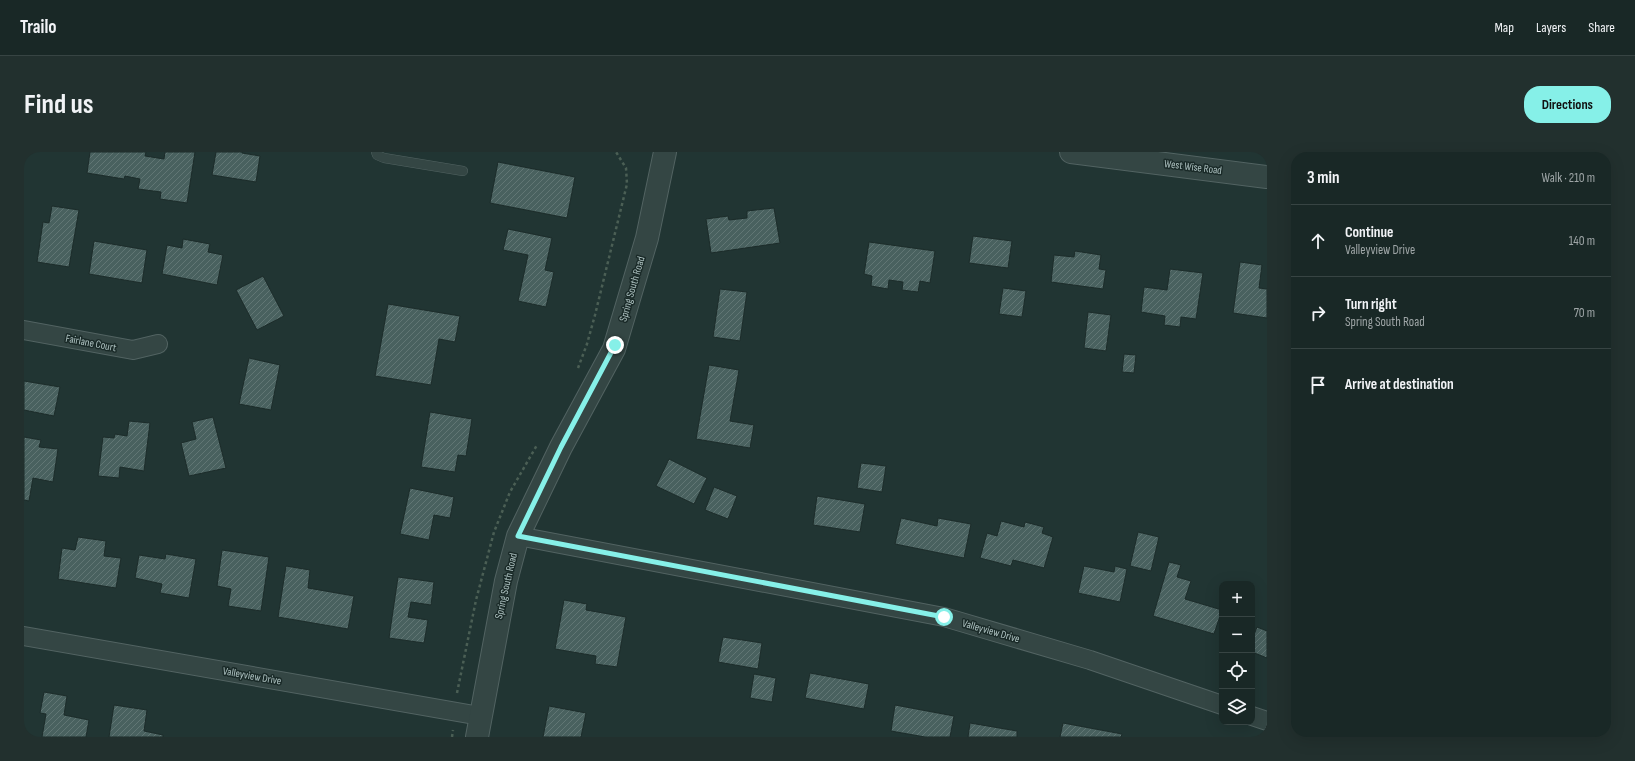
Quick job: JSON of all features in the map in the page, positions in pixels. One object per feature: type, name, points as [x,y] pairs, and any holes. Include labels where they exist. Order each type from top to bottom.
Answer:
[{"type":"street","name":"Spring South Road","points":[[479,727],[506,582],[518,536],[561,447],[614,349],[647,238],[665,152]]},
{"type":"street","name":"West Wise Road","points":[[1071,152],[1267,177]]},
{"type":"street","name":"Fairlane Court","points":[[24,330],[133,350],[158,344]]},
{"type":"street","name":"Valleyview Drive","points":[[518,536],[944,617],[1090,660],[1219,704]]},
{"type":"street","name":"Valleyview Drive","points":[[24,636],[479,727]]},
{"type":"street","points":[[1255,717],[1267,721]]},
{"type":"lane","points":[[376,152],[377,155],[384,158],[463,171]]},
{"type":"building","points":[[90,152],[146,152],[145,156],[164,159],[165,152],[195,152],[187,203],[160,199],[161,192],[138,189],[140,179],[125,176],[124,179],[87,173]]},
{"type":"building","points":[[216,152],[242,152],[260,156],[256,182],[212,175]]},
{"type":"building","points":[[498,162],[575,177],[567,218],[490,203]]},
{"type":"building","points":[[52,206],[79,210],[69,267],[37,262],[43,222],[49,223]]},
{"type":"building","points":[[774,208],[780,243],[711,253],[706,219],[728,216],[729,220],[747,218],[747,211]]},
{"type":"building","points":[[508,229],[552,238],[545,270],[554,272],[546,307],[518,301],[528,255],[503,250]]},
{"type":"building","points":[[973,236],[1012,241],[1008,268],[969,263]]},
{"type":"building","points":[[183,239],[210,244],[208,252],[223,255],[217,285],[162,274],[167,245],[182,248]]},
{"type":"building","points":[[94,241],[147,250],[142,283],[89,274]]},
{"type":"building","points":[[869,242],[935,251],[930,283],[920,281],[918,292],[902,290],[903,282],[889,280],[888,289],[871,286],[872,276],[864,274]]},
{"type":"building","points":[[1075,251],[1101,255],[1099,269],[1106,270],[1103,289],[1051,282],[1054,255],[1074,257]]},
{"type":"building","points":[[1240,262],[1262,265],[1259,288],[1267,289],[1267,318],[1233,313]]},
{"type":"building","points":[[1170,269],[1203,273],[1196,319],[1181,317],[1180,327],[1164,325],[1165,316],[1141,312],[1144,287],[1167,290]]},
{"type":"building","points":[[263,276],[284,316],[257,330],[236,290]]},
{"type":"building","points":[[1003,288],[1026,291],[1022,317],[999,314]]},
{"type":"building","points":[[720,289],[747,292],[740,341],[713,337]]},
{"type":"building","points":[[388,304],[460,316],[455,342],[439,339],[431,385],[375,376]]},
{"type":"building","points":[[1088,312],[1111,315],[1106,351],[1084,348]]},
{"type":"building","points":[[1124,354],[1136,355],[1134,373],[1122,372]]},
{"type":"building","points":[[249,358],[280,365],[271,410],[239,404]]},
{"type":"building","points":[[709,365],[739,370],[730,421],[754,425],[750,448],[696,439]]},
{"type":"building","points":[[24,381],[60,387],[54,416],[24,410]]},
{"type":"building","points":[[430,412],[472,419],[466,456],[458,455],[455,472],[421,467]]},
{"type":"building","points":[[213,417],[226,468],[189,476],[181,443],[196,439],[192,422]]},
{"type":"building","points":[[129,421],[150,423],[144,471],[120,467],[119,478],[98,476],[103,437],[114,438],[115,434],[127,436]]},
{"type":"building","points":[[24,437],[41,440],[39,447],[58,449],[53,482],[33,478],[29,501],[24,500]]},
{"type":"building","points":[[669,459],[707,478],[694,504],[656,486]]},
{"type":"building","points":[[861,463],[886,466],[882,492],[857,488]]},
{"type":"building","points":[[714,487],[737,496],[728,519],[705,510]]},
{"type":"building","points":[[410,488],[454,497],[450,518],[434,515],[429,540],[400,534]]},
{"type":"building","points":[[817,496],[865,504],[860,532],[813,525]]},
{"type":"building","points":[[901,518],[937,526],[938,518],[971,524],[964,558],[895,544]]},
{"type":"building","points":[[1001,521],[1024,527],[1025,522],[1044,527],[1042,533],[1053,537],[1044,568],[1013,560],[1011,566],[980,558],[987,533],[997,536]]},
{"type":"building","points":[[1138,532],[1159,537],[1151,571],[1130,566]]},
{"type":"building","points":[[78,537],[106,541],[104,556],[121,558],[116,588],[58,579],[62,548],[75,550]]},
{"type":"building","points":[[222,550],[269,557],[261,611],[228,606],[231,589],[217,586]]},
{"type":"building","points":[[166,554],[196,559],[189,598],[160,593],[162,584],[135,578],[139,555],[165,559]]},
{"type":"building","points":[[1169,562],[1181,565],[1177,577],[1191,581],[1185,599],[1219,609],[1219,619],[1214,634],[1153,616]]},
{"type":"building","points":[[286,566],[310,570],[308,588],[354,596],[348,629],[278,617]]},
{"type":"building","points":[[1084,566],[1114,572],[1115,566],[1127,569],[1120,602],[1078,593]]},
{"type":"building","points":[[398,577],[434,582],[431,605],[411,602],[408,617],[428,620],[424,643],[389,638]]},
{"type":"building","points":[[564,600],[587,604],[586,610],[626,617],[617,667],[595,664],[596,656],[555,649]]},
{"type":"building","points":[[1257,627],[1267,631],[1267,658],[1255,653],[1255,632]]},
{"type":"building","points":[[723,637],[762,643],[758,669],[718,662]]},
{"type":"building","points":[[810,673],[869,684],[864,709],[805,698]]},
{"type":"building","points":[[754,674],[776,678],[772,702],[750,698]]},
{"type":"building","points":[[44,692],[67,696],[64,715],[89,720],[86,737],[42,737],[46,714],[40,713]]},
{"type":"building","points":[[114,705],[147,710],[144,731],[163,735],[163,737],[109,737]]},
{"type":"building","points":[[895,705],[954,716],[950,737],[925,737],[891,731]]},
{"type":"building","points":[[549,706],[586,713],[581,737],[543,737]]},
{"type":"building","points":[[970,723],[1017,731],[1017,737],[968,737]]},
{"type":"building","points":[[1063,723],[1122,734],[1121,737],[1060,737]]},
{"type":"route","points":[[615,345],[561,447],[518,536],[944,617]]}]
